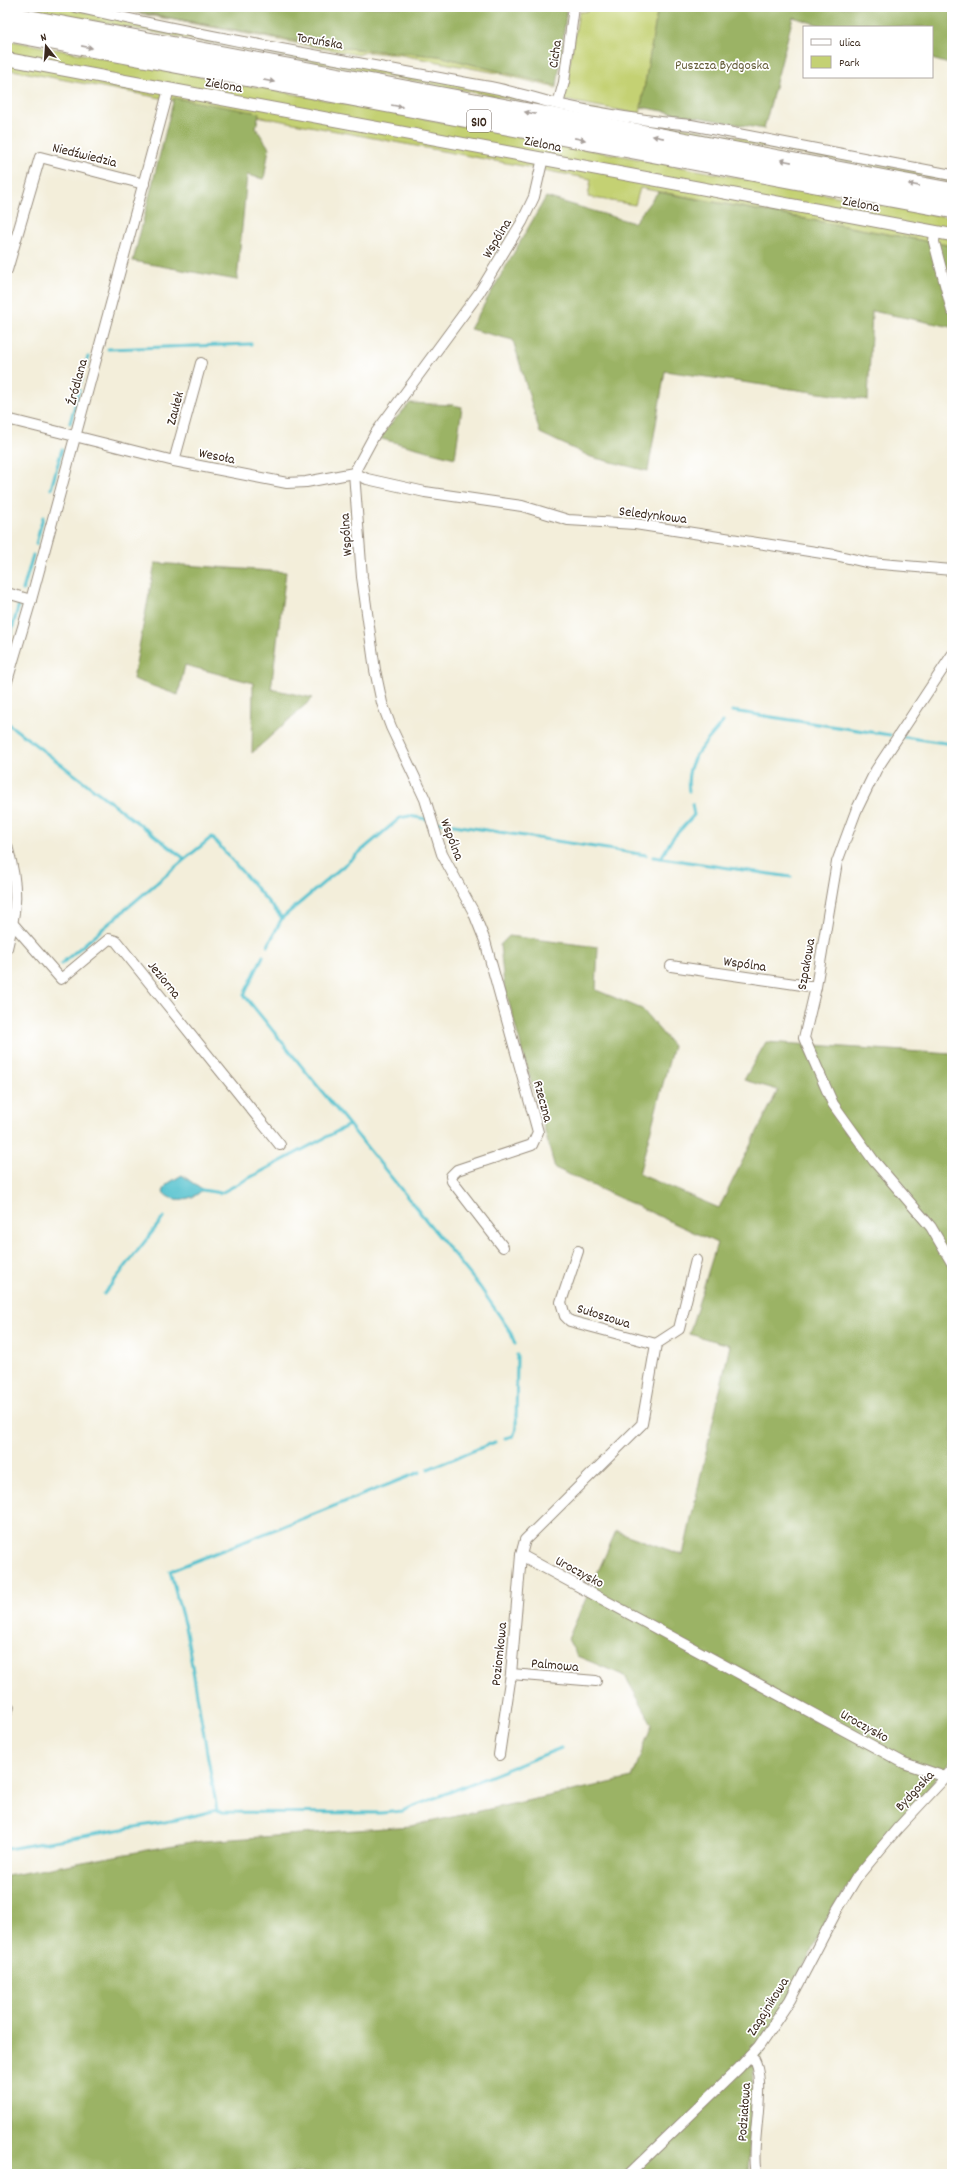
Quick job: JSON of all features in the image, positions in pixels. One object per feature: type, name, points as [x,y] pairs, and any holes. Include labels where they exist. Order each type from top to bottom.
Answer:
[{"type":"highway","name":"S10","points":[[7,15],[952,192]]},
{"type":"highway","name":"S10","points":[[7,32],[952,209]]},
{"type":"street","name":"Toruńska","points":[[76,7],[181,29],[499,88],[558,104]]},
{"type":"street","name":"Cicha","points":[[558,104],[564,82],[574,7]]},
{"type":"street","name":"Zielona","points":[[7,59],[952,235]]},
{"type":"street","name":"Źródlana","points":[[7,681],[31,600],[170,89]]},
{"type":"street","points":[[558,104],[656,122],[691,125],[952,175]]},
{"type":"street","name":"Niedźwiedzia","points":[[7,270],[40,158],[144,184]]},
{"type":"street","name":"Wspólna","points":[[485,941],[473,911],[442,854],[425,799],[391,727],[382,703],[375,670],[364,592],[354,473],[364,452],[389,415],[479,293],[522,222],[534,197],[543,158]]},
{"type":"street","points":[[935,231],[934,242],[952,311]]},
{"type":"street","name":"Zaułek","points":[[174,461],[201,363]]},
{"type":"street","name":"Wesoła","points":[[7,419],[174,461],[286,483],[306,482],[354,473]]},
{"type":"street","name":"Seledynkowa","points":[[354,473],[367,479],[425,492],[522,506],[568,520],[635,524],[835,555],[870,563],[952,570]]},
{"type":"street","points":[[7,593],[31,600]]},
{"type":"street","name":"Szpakowa","points":[[952,655],[876,770],[856,811],[837,862],[816,987],[804,1038],[833,1104],[874,1161],[931,1227],[952,1263]]},
{"type":"street","points":[[7,846],[16,884],[17,900],[14,924],[7,948]]},
{"type":"street","name":"Jeziorna","points":[[14,924],[61,979],[109,939],[116,940],[280,1145]]},
{"type":"street","name":"Rzeczna","points":[[485,941],[538,1132],[532,1145],[457,1170],[451,1176],[452,1181],[503,1247]]},
{"type":"street","name":"Wspólna","points":[[671,966],[816,987]]},
{"type":"street","name":"Sułoszowa","points":[[578,1251],[561,1302],[565,1316],[570,1321],[656,1344]]},
{"type":"street","points":[[521,1555],[525,1540],[642,1424],[656,1344],[679,1329],[696,1260]]},
{"type":"street","name":"Poziomkowa","points":[[499,1755],[511,1674],[521,1555]]},
{"type":"street","name":"Uroczysko","points":[[521,1555],[904,1763],[949,1774]]},
{"type":"street","name":"Palmowa","points":[[511,1674],[596,1681]]},
{"type":"street","points":[[7,1706],[9,1707],[7,1711]]},
{"type":"street","name":"Bydgoska","points":[[897,1829],[949,1774]]},
{"type":"street","name":"Zagajnikowa","points":[[629,2174],[751,2055],[790,2000],[837,1910],[857,1877],[897,1829]]},
{"type":"street","name":"Podziałowa","points":[[751,2055],[755,2060],[760,2078],[754,2135],[756,2174]]},
{"type":"green space","points":[[20,7],[63,7],[126,21],[952,178],[952,182]]},
{"type":"green space","points":[[105,7],[322,46],[439,56],[557,86],[556,88],[497,73],[401,55],[366,52],[358,55]]},
{"type":"green space","points":[[113,7],[567,7],[557,86],[439,56],[322,46]]},
{"type":"green space","points":[[589,7],[658,7],[640,114],[563,100],[579,12],[588,11]]},
{"type":"green space","name":"Puszcza Bydgoska","points":[[658,7],[952,7],[952,65],[933,59],[933,26],[823,26],[793,17],[764,129],[641,107]]},
{"type":"green space","points":[[7,40],[952,218],[952,246],[640,188],[635,205],[588,197],[591,179],[7,69]]},
{"type":"green space","points":[[174,98],[259,113],[256,128],[269,148],[264,179],[247,175],[237,280],[133,261]]},
{"type":"green space","points":[[658,192],[952,246],[952,327],[872,311],[868,400],[665,371],[648,471],[591,457],[540,433],[513,340],[470,329],[546,197],[634,223]]},
{"type":"green space","points":[[410,403],[453,405],[462,407],[455,458],[378,438]]},
{"type":"green space","points":[[155,563],[286,572],[271,689],[313,698],[252,753],[253,683],[185,665],[178,695],[133,679]]},
{"type":"green space","points":[[509,936],[598,947],[596,990],[642,1009],[673,1046],[639,1174],[719,1208],[778,1090],[744,1080],[766,1042],[952,1054],[952,1759],[834,1905],[753,2072],[748,2174],[7,2174],[7,1876],[191,1842],[411,1826],[632,1778],[652,1724],[625,1676],[577,1656],[568,1639],[616,1531],[683,1555],[730,1345],[689,1334],[717,1243],[555,1168],[504,985],[500,945]]},
{"type":"water","points":[[182,1175],[202,1190],[194,1196],[188,1198],[177,1199],[167,1196],[163,1192],[167,1184]]},
{"type":"waterway","points":[[108,349],[251,344]]},
{"type":"waterway","points":[[86,363],[88,357]]},
{"type":"waterway","points":[[80,384],[82,378]]},
{"type":"waterway","points":[[70,423],[79,390]]},
{"type":"waterway","points":[[51,489],[62,449]]},
{"type":"waterway","points":[[36,544],[43,517]]},
{"type":"waterway","points":[[23,590],[33,555]]},
{"type":"waterway","points":[[11,633],[19,604]]},
{"type":"waterway","points":[[7,648],[8,644]]},
{"type":"waterway","points":[[732,711],[890,735]]},
{"type":"waterway","points":[[689,791],[688,780],[693,761],[697,753],[723,722]]},
{"type":"waterway","points":[[7,723],[185,859],[212,837],[282,918]]},
{"type":"waterway","points":[[904,737],[952,744]]},
{"type":"waterway","points":[[653,857],[661,858],[672,839],[694,815],[692,804]]},
{"type":"waterway","points":[[268,946],[282,918],[400,818],[409,816],[426,819]]},
{"type":"waterway","points":[[435,822],[646,855]]},
{"type":"waterway","points":[[661,858],[791,877]]},
{"type":"waterway","points":[[61,964],[185,859]]},
{"type":"waterway","points":[[263,956],[244,995],[480,1287],[510,1331],[515,1344]]},
{"type":"waterway","points":[[202,1190],[221,1193],[349,1125]]},
{"type":"waterway","points":[[104,1294],[164,1217]]},
{"type":"waterway","points":[[505,1438],[513,1436],[516,1429],[517,1355]]},
{"type":"waterway","points":[[428,1469],[495,1442]]},
{"type":"waterway","points":[[7,1849],[176,1820],[217,1810],[186,1631],[170,1571],[420,1472]]},
{"type":"waterway","points":[[217,1810],[222,1812],[381,1813],[402,1811],[561,1748]]}]
